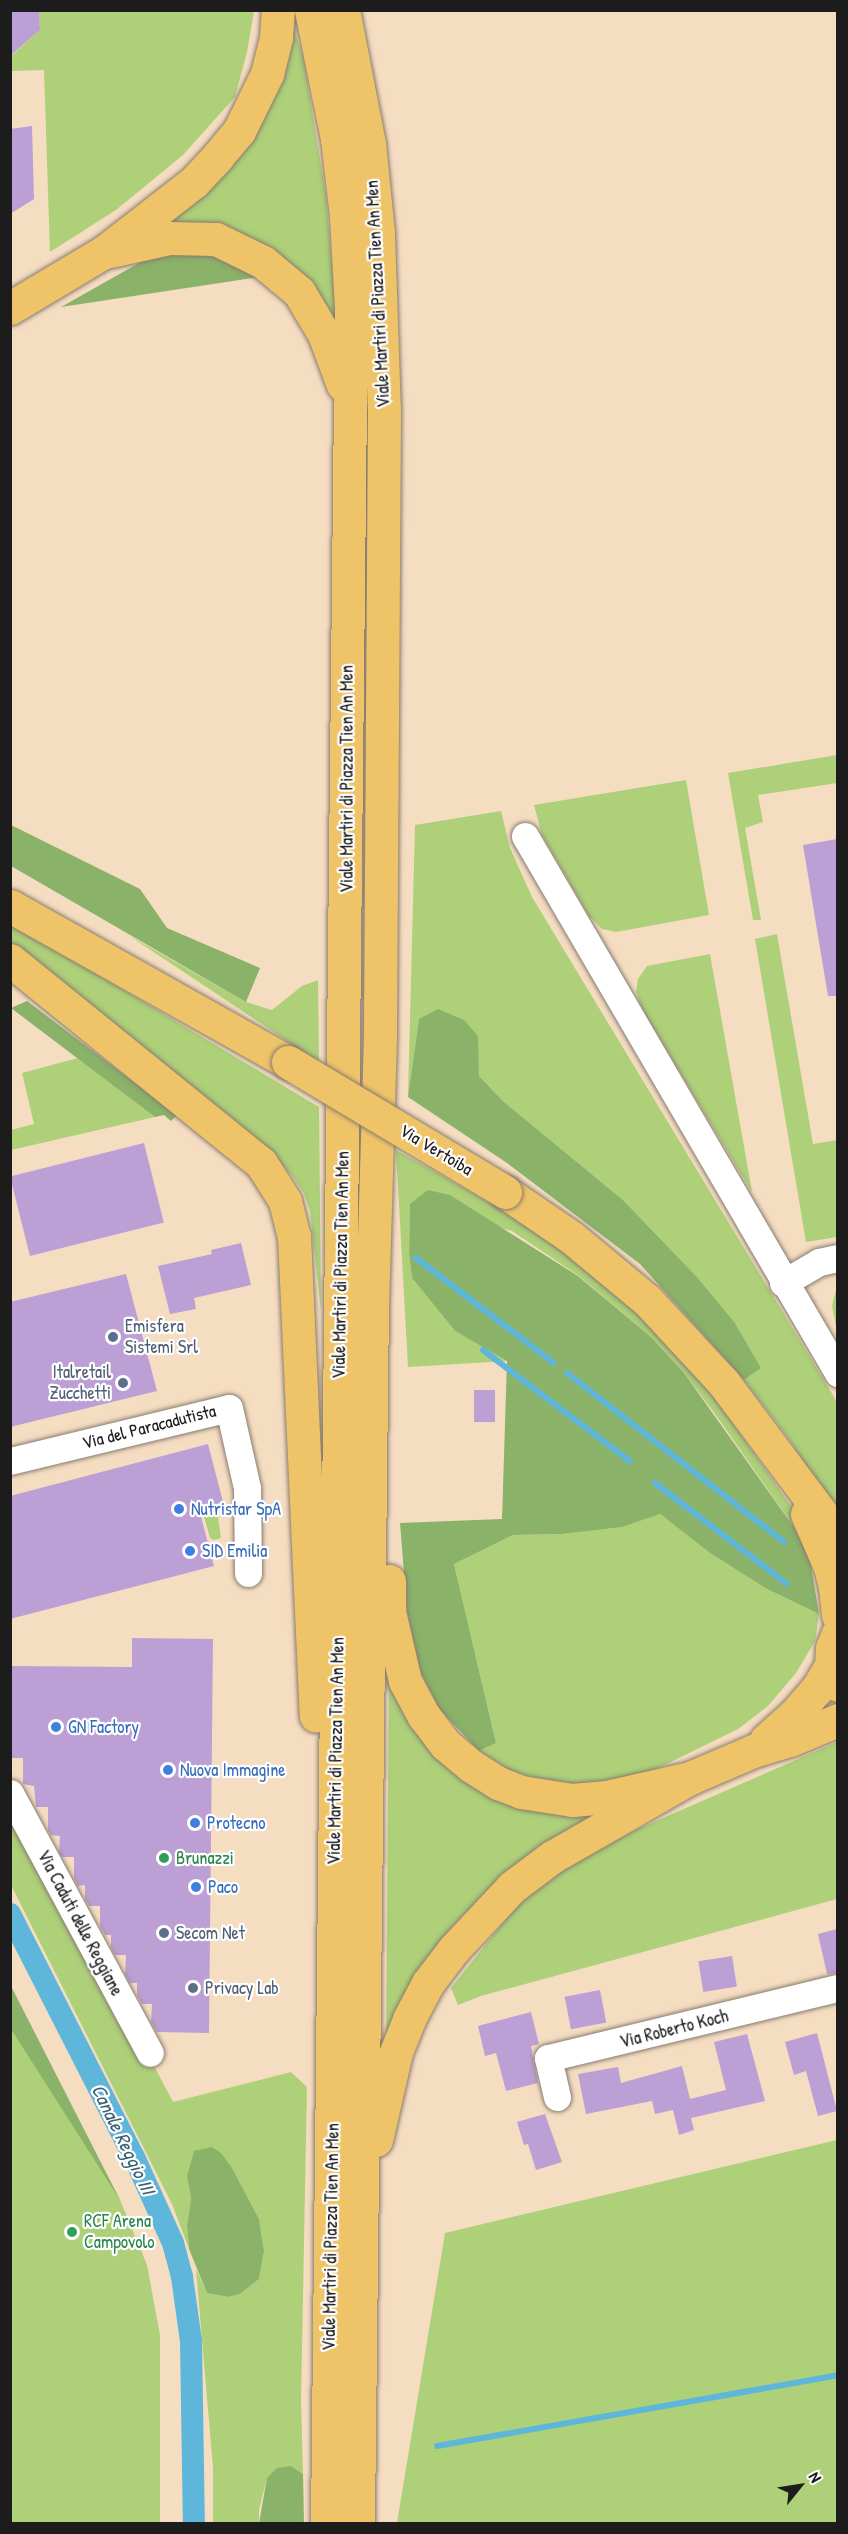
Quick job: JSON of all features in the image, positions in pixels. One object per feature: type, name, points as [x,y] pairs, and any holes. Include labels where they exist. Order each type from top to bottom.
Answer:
[{"type":"main road","points":[[10,308],[104,252],[194,182],[239,131],[267,74],[276,37],[278,10]]},
{"type":"main road","name":"Viale Martiri di Piazza Tien An Men","points":[[311,10],[337,139],[346,216],[351,307],[327,2523]]},
{"type":"main road","name":"Viale Martiri di Piazza Tien An Men","points":[[343,10],[369,144],[378,233],[384,411],[380,1026],[372,1302],[358,2523]]},
{"type":"main road","points":[[104,252],[169,238],[216,239],[263,262],[299,292],[324,334],[350,405]]},
{"type":"main road","name":"Via Vertoiba","points":[[10,906],[288,1062],[505,1192],[571,1237],[647,1300],[723,1382],[792,1479],[837,1536]]},
{"type":"main road","points":[[10,960],[261,1163],[285,1201],[294,1236],[318,1781],[334,1908]]},
{"type":"main road","points":[[372,1302],[388,1394],[389,1612],[405,1681],[424,1716],[445,1744],[471,1766],[498,1783],[539,1797],[572,1800],[607,1797],[690,1778]]},
{"type":"main road","name":"Via Vertoiba","points":[[792,1479],[830,1567],[835,1587],[837,1615]]},
{"type":"main road","points":[[753,1751],[834,1675],[832,1648],[837,1633]]},
{"type":"main road","points":[[362,2187],[380,2129],[396,2052],[409,2019],[428,1983],[454,1949],[512,1887],[531,1870],[690,1778],[753,1751],[790,1740],[837,1720]]},
{"type":"street","points":[[525,836],[837,1373]]},
{"type":"street","points":[[783,1283],[819,1262],[837,1258]]},
{"type":"street","name":"Via del Paracadutista","points":[[10,1461],[229,1408],[247,1488],[248,1573]]},
{"type":"street","name":"Via Caduti delle Reggiane","points":[[10,1793],[150,2053]]},
{"type":"street","name":"Via Roberto Koch","points":[[557,2097],[548,2058],[837,1988]]},
{"type":"green space","points":[[39,11],[254,11],[247,52],[235,97],[183,155],[116,210],[50,252],[44,70],[10,71],[11,56],[40,30]]},
{"type":"green space","points":[[292,22],[304,61],[326,196],[338,336],[312,289],[154,228],[230,165],[263,121],[283,76]]},
{"type":"green space","points":[[180,252],[215,257],[260,277],[61,307],[146,259]]},
{"type":"green space","points":[[837,755],[837,783],[758,795],[763,822],[745,828],[761,920],[753,920],[728,773]]},
{"type":"green space","points":[[686,780],[709,915],[616,932],[602,929],[589,916],[542,835],[534,805]]},
{"type":"green space","points":[[501,811],[510,848],[532,897],[837,1402],[837,1515],[789,1439],[744,1380],[761,1368],[735,1323],[697,1277],[623,1200],[503,1101],[479,1076],[477,1036],[419,1019],[408,1097],[415,825]]},
{"type":"green space","points":[[11,825],[140,889],[167,928],[260,968],[246,1002],[11,866]]},
{"type":"green space","points":[[10,922],[319,1107],[321,1310],[310,1211],[304,1193],[293,1177],[277,1159],[11,947]]},
{"type":"green space","points":[[777,934],[813,1144],[837,1140],[837,1237],[806,1242],[755,939]]},
{"type":"green space","points":[[128,935],[246,1002],[272,1010],[302,986],[318,980],[319,1062]]},
{"type":"green space","points":[[710,954],[752,1192],[642,1009],[636,992],[638,979],[647,966]]},
{"type":"green space","points":[[27,1001],[177,1115],[171,1121],[164,1115],[155,1117],[11,1008]]},
{"type":"green space","points":[[438,1009],[464,1020],[478,1036],[479,1076],[503,1101],[623,1200],[697,1277],[735,1323],[761,1368],[744,1380],[640,1264],[507,1163],[408,1097],[419,1019]]},
{"type":"green space","points":[[78,1058],[155,1117],[11,1150],[11,1130],[34,1124],[22,1073]]},
{"type":"green space","points":[[396,1150],[540,1231],[640,1311],[688,1363],[736,1428],[791,1506],[808,1547],[715,1414],[684,1373],[651,1337],[579,1276],[512,1231],[410,1204],[409,1254],[412,1278],[455,1331],[507,1361],[408,1367]]},
{"type":"green space","points":[[428,1190],[450,1195],[578,1276],[651,1337],[684,1373],[808,1547],[819,1614],[765,1588],[710,1553],[660,1514],[623,1527],[562,1534],[513,1535],[454,1564],[496,1743],[479,1751],[440,1710],[419,1670],[407,1612],[400,1523],[502,1519],[507,1361],[455,1331],[412,1278],[409,1254],[410,1204]]},
{"type":"green space","points":[[837,1286],[837,1331],[832,1306]]},
{"type":"green space","points":[[217,1510],[221,1538],[214,1540],[210,1538],[203,1513]]},
{"type":"green space","points":[[660,1514],[710,1553],[765,1588],[819,1614],[815,1641],[796,1673],[768,1706],[738,1729],[630,1782],[583,1787],[516,1774],[479,1751],[496,1743],[454,1564],[513,1535],[562,1534],[623,1527]]},
{"type":"green space","points":[[389,1659],[440,1757],[636,1801],[538,1852],[386,2055]]},
{"type":"green space","points":[[837,1742],[837,1899],[481,1996],[458,2005],[451,1988],[515,1908],[546,1882],[581,1859],[638,1829]]},
{"type":"green space","points":[[10,1792],[173,2102],[291,2072],[307,2087],[301,2400],[303,2474],[291,2466],[267,2478],[259,2510],[259,2523],[213,2523],[213,2468],[196,2269],[207,2293],[228,2297],[240,2294],[259,2279],[264,2251],[259,2219],[232,2168],[187,2177],[191,2198],[187,2226],[189,2249],[172,2204],[11,1885]]},
{"type":"green space","name":"RCF Arena Campovolo","points":[[10,1986],[120,2200],[147,2265],[160,2335],[160,2523],[11,2523]]},
{"type":"green space","points":[[11,1986],[120,2200],[11,2029]]},
{"type":"green space","points":[[837,2140],[837,2523],[397,2523],[445,2233]]},
{"type":"green space","points":[[212,2147],[221,2153],[232,2168],[259,2219],[264,2251],[259,2279],[240,2294],[228,2297],[207,2293],[189,2249],[187,2226],[191,2198],[187,2177],[194,2151]]},
{"type":"green space","points":[[291,2466],[303,2474],[304,2523],[259,2523],[267,2478],[277,2468]]},
{"type":"building","points":[[10,10],[39,10],[40,30],[10,56]]},
{"type":"building","points":[[32,126],[34,199],[10,214],[10,129]]},
{"type":"building","points":[[837,839],[837,996],[828,996],[803,845]]},
{"type":"building","points":[[144,1143],[164,1223],[30,1256],[10,1176]]},
{"type":"building","points":[[241,1243],[251,1285],[194,1298],[196,1309],[170,1314],[158,1266],[212,1254],[211,1250]]},
{"type":"building","points":[[126,1274],[157,1391],[10,1427],[10,1302]]},
{"type":"building","points":[[474,1390],[495,1390],[495,1422],[474,1422]]},
{"type":"building","points":[[208,1444],[223,1502],[199,1509],[214,1566],[10,1619],[10,1496]]},
{"type":"building","points":[[132,1638],[213,1639],[209,2033],[157,2032],[151,2022],[152,2004],[142,2004],[137,1995],[137,1983],[130,1983],[125,1974],[126,1955],[115,1955],[111,1947],[111,1935],[105,1935],[100,1926],[100,1906],[89,1906],[85,1899],[85,1885],[78,1886],[74,1878],[74,1857],[62,1857],[59,1852],[60,1836],[51,1835],[48,1830],[48,1807],[36,1807],[34,1786],[23,1784],[23,1758],[10,1758],[10,1666],[132,1667]]},
{"type":"building","points":[[837,1929],[837,1973],[827,1974],[818,1934]]},
{"type":"building","points":[[732,1956],[737,1987],[703,1992],[698,1961]]},
{"type":"building","points":[[600,1990],[606,2022],[571,2029],[565,1997]]},
{"type":"building","points":[[531,2012],[539,2044],[531,2046],[538,2083],[506,2091],[496,2053],[485,2056],[478,2026]]},
{"type":"building","points":[[817,2033],[837,2111],[818,2116],[806,2071],[794,2075],[785,2042]]},
{"type":"building","points":[[747,2034],[765,2101],[691,2118],[694,2130],[679,2135],[673,2110],[655,2114],[652,2101],[586,2114],[578,2074],[618,2067],[621,2083],[682,2066],[690,2099],[726,2090],[714,2042]]},
{"type":"building","points":[[545,2114],[562,2162],[536,2170],[528,2144],[524,2145],[517,2122]]},
{"type":"waterway","points":[[416,1258],[554,1363]]},
{"type":"waterway","points":[[483,1350],[630,1461]]},
{"type":"waterway","points":[[567,1373],[784,1542]]},
{"type":"waterway","points":[[655,1483],[787,1584]]},
{"type":"waterway","name":"Canale Reggio III","points":[[10,1914],[134,2157],[173,2243],[182,2277],[191,2341],[194,2524]]},
{"type":"waterway","points":[[437,2446],[838,2375]]},
{"type":"place","name":"Emisfera Sistemi Srl","points":[[113,1337]]},
{"type":"place","name":"Italretail Zucchetti","points":[[123,1383]]},
{"type":"place","name":"Nutristar SpA","points":[[179,1509]]},
{"type":"place","name":"SID Emilia","points":[[190,1551]]},
{"type":"place","name":"GN Factory","points":[[56,1727]]},
{"type":"place","name":"Nuova Immagine","points":[[168,1770]]},
{"type":"place","name":"Protecno","points":[[195,1823]]},
{"type":"place","name":"Brunazzi","points":[[164,1858]]},
{"type":"place","name":"Paco","points":[[196,1887]]},
{"type":"place","name":"Secom Net","points":[[164,1933]]},
{"type":"place","name":"Privacy Lab","points":[[193,1988]]},
{"type":"place","name":"RCF Arena Campovolo","points":[[72,2232]]}]
